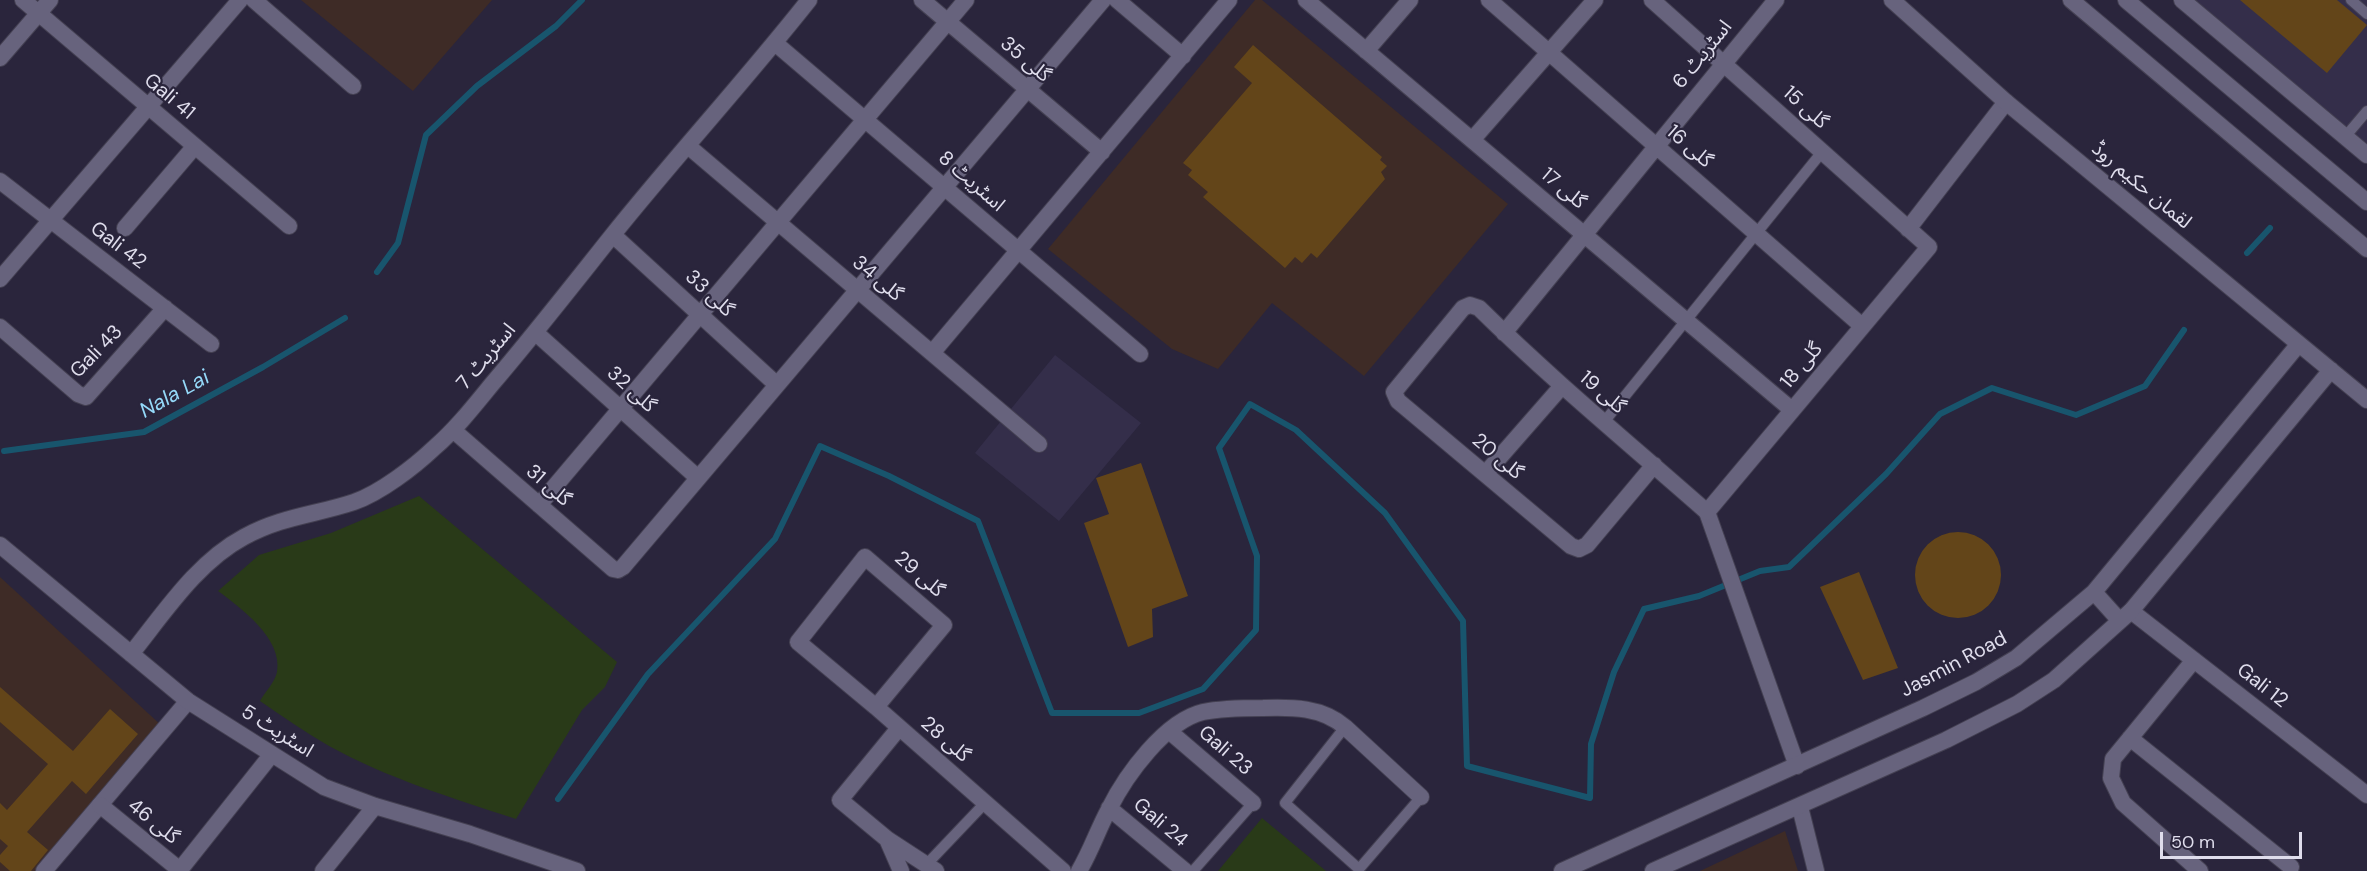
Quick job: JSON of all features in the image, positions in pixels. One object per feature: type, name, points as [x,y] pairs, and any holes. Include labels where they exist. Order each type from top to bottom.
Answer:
[{"type":"street","name":"Gali 41","points":[[22,0],[289,226]]},
{"type":"street","points":[[0,58],[50,0]]},
{"type":"street","points":[[0,279],[240,0]]},
{"type":"street","points":[[254,0],[353,86]]},
{"type":"street","name":"اسٹریٹ 7","points":[[131,654],[181,591],[212,560],[242,538],[291,517],[356,502],[409,469],[453,430],[536,333],[613,235],[776,43],[809,0]]},
{"type":"street","name":"گلی 35","points":[[922,0],[1102,152]]},
{"type":"street","points":[[539,505],[966,0]]},
{"type":"street","points":[[698,478],[1103,0]]},
{"type":"street","points":[[1117,0],[1183,56]]},
{"type":"street","points":[[932,353],[1229,0]]},
{"type":"street","name":"گلی 17","points":[[1306,0],[1792,410]]},
{"type":"street","points":[[1366,51],[1410,0]]},
{"type":"street","name":"گلی 16","points":[[1489,0],[1862,326]]},
{"type":"street","points":[[1472,140],[1595,0]]},
{"type":"street","name":"گلی 15","points":[[1652,0],[1929,247]]},
{"type":"street","name":"اسٹریٹ 6","points":[[1504,333],[1776,0]]},
{"type":"street","name":"لقمان حکیم روڈ","points":[[1892,0],[2006,102],[2367,400]]},
{"type":"street","points":[[2071,0],[2367,249]]},
{"type":"street","points":[[2126,0],[2367,202]]},
{"type":"street","points":[[2182,0],[2367,155]]},
{"type":"street","name":"اسٹریٹ 8","points":[[776,43],[1140,354]]},
{"type":"street","points":[[1908,229],[2006,102]]},
{"type":"street","points":[[125,228],[195,146]]},
{"type":"street","name":"گلی 34","points":[[688,146],[1039,444]]},
{"type":"street","name":"Gali 42","points":[[0,181],[211,344]]},
{"type":"street","name":"گلی 33","points":[[613,235],[777,385]]},
{"type":"street","name":"گلی 18","points":[[1707,512],[1929,247]]},
{"type":"street","name":"گلی 19","points":[[1394,392],[1463,308],[1470,305],[1479,308],[1563,386],[1707,512]]},
{"type":"street","name":"Gali 43","points":[[0,327],[78,394],[86,397],[165,308]]},
{"type":"street","name":"گلی 32","points":[[536,333],[698,478]]},
{"type":"street","name":"Jasmin Road","points":[[1562,871],[1797,766],[1976,682],[2016,658],[2094,592],[2298,345]]},
{"type":"street","points":[[1653,871],[1946,740],[2018,704],[2054,680],[2126,616],[2331,370]]},
{"type":"street","points":[[1485,474],[1563,386]]},
{"type":"street","name":"گلی 20","points":[[1394,392],[1398,401],[1571,546],[1579,549],[1587,545],[1654,465]]},
{"type":"street","name":"گلی 31","points":[[453,430],[613,569],[618,570],[623,567],[698,478]]},
{"type":"street","points":[[1707,512],[1797,766]]},
{"type":"street","name":"اسٹریٹ 5","points":[[0,545],[188,701],[324,787],[375,806],[470,834],[577,871]]},
{"type":"street","name":"گلی 29","points":[[798,642],[866,557],[944,625],[876,707]]},
{"type":"street","name":"Gali 12","points":[[2094,592],[2193,660],[2367,795]]},
{"type":"street","name":"گلی 28","points":[[798,642],[876,707],[1063,871]]},
{"type":"street","points":[[2193,660],[2114,759],[2111,778],[2123,803],[2200,871]]},
{"type":"street","points":[[45,871],[188,701]]},
{"type":"street","points":[[1079,871],[1109,808],[1139,761],[1169,731],[1186,719],[1202,712],[1298,707],[1336,719],[1421,797]]},
{"type":"street","points":[[899,728],[840,800],[887,839],[932,867]]},
{"type":"street","name":"Gali 23","points":[[1169,731],[1253,803]]},
{"type":"street","points":[[2130,738],[2291,867]]},
{"type":"street","points":[[180,871],[272,754]]},
{"type":"street","name":"گلی 46","points":[[100,806],[180,871]]},
{"type":"street","points":[[323,871],[375,806]]},
{"type":"street","points":[[1800,807],[1816,871]]},
{"type":"street","name":"Gali 24","points":[[1109,808],[1185,871]]},
{"type":"street","points":[[887,839],[901,871]]},
{"type":"lane","points":[[2351,0],[2367,14]]},
{"type":"lane","points":[[2345,137],[2367,111]]},
{"type":"lane","points":[[1604,422],[1822,152]]},
{"type":"lane","points":[[1346,727],[1285,803],[1359,869],[1421,797]]},
{"type":"lane","points":[[932,867],[986,803]]},
{"type":"lane","points":[[1193,871],[1253,803]]},
{"type":"shaded area","points":[[301,0],[492,0],[413,91]]},
{"type":"shaded area","points":[[1255,0],[1262,0],[1508,204],[1364,376],[1272,303],[1218,369],[1172,349],[1048,249]]},
{"type":"shaded area","points":[[2182,0],[2367,0],[2367,155]]},
{"type":"shaded area","points":[[1055,355],[1141,423],[1059,521],[975,453]]},
{"type":"shaded area","points":[[0,577],[162,726],[35,871],[0,871]]},
{"type":"shaded area","points":[[1785,831],[1798,871],[1700,871]]},
{"type":"green space","points":[[419,496],[617,662],[605,687],[582,710],[516,819],[420,787],[374,768],[329,746],[260,701],[276,676],[277,660],[274,648],[267,636],[248,615],[218,591],[259,555],[331,533]]},
{"type":"green space","points":[[1262,818],[1326,871],[1218,871]]},
{"type":"building","points":[[2240,0],[2337,0],[2367,25],[2327,73]]},
{"type":"building","points":[[1253,45],[1382,157],[1380,160],[1387,166],[1381,172],[1385,179],[1317,258],[1311,253],[1302,263],[1295,257],[1285,268],[1203,197],[1208,192],[1188,175],[1192,170],[1183,163],[1252,83],[1234,67]]},
{"type":"building","points":[[1141,463],[1188,596],[1152,609],[1153,637],[1128,647],[1084,523],[1109,514],[1096,478]]},
{"type":"building","points":[[1950,532],[1966,532],[1989,544],[1998,558],[2001,575],[1998,592],[1989,606],[1966,618],[1950,618],[1934,611],[1922,599],[1915,583],[1915,567],[1922,551],[1934,539]]},
{"type":"building","points":[[1859,572],[1898,668],[1863,680],[1820,587]]},
{"type":"building","points":[[0,687],[73,751],[110,709],[138,734],[86,794],[72,781],[27,832],[48,850],[31,871],[10,871],[0,862],[0,855],[8,846],[0,839],[0,803],[7,810],[48,764],[0,722]]},
{"type":"waterway","name":"Nala Lai","points":[[377,272],[398,243],[426,135],[477,86],[556,26],[582,0]]},
{"type":"waterway","points":[[2247,253],[2270,228]]},
{"type":"waterway","name":"Nala Lai","points":[[4,451],[144,432],[263,367],[345,318]]},
{"type":"waterway","points":[[558,799],[648,674],[775,539],[820,446],[889,476],[978,521],[1052,713],[1139,713],[1203,689],[1256,630],[1257,556],[1219,448],[1250,404],[1296,430],[1385,513],[1463,621],[1467,766],[1590,798],[1591,744],[1614,672],[1644,609],[1699,596],[1760,571],[1789,567],[1886,474],[1940,414],[1992,388],[2076,415],[2145,386],[2184,330]]}]
